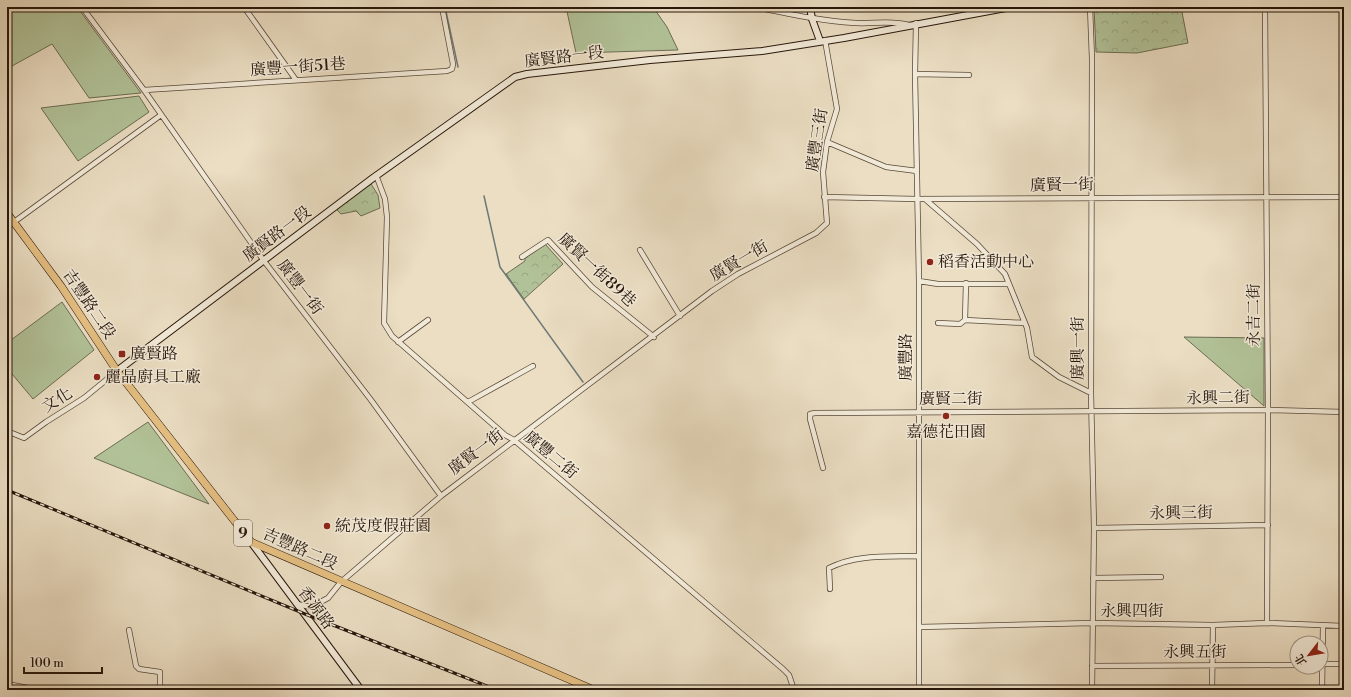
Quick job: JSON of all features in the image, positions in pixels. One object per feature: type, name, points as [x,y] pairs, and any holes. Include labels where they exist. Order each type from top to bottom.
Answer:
[{"type":"main road","name":"9","points":[[7,213],[14,222]]},
{"type":"main road","name":"吉豐路二段","points":[[14,222],[61,286],[117,371],[251,542],[594,690]]},
{"type":"street","name":"廣豐一街","points":[[82,7],[144,90],[264,261],[371,400],[441,496]]},
{"type":"street","points":[[244,7],[296,80]]},
{"type":"street","name":"廣豐一街51巷","points":[[144,90],[447,71],[452,69],[453,64],[442,7]]},
{"type":"street","points":[[755,7],[812,19],[869,23],[898,22],[908,25]]},
{"type":"street","name":"廣豐三街","points":[[810,7],[812,19],[823,41],[836,109],[823,172],[824,197]]},
{"type":"street","name":"廣賢路一段","points":[[117,371],[376,175],[515,77],[527,74],[650,60],[738,54],[844,38],[916,23],[1010,7]]},
{"type":"street","name":"廣興一街","points":[[1090,7],[1092,59],[1091,393],[1094,528],[1092,690]]},
{"type":"street","name":"永吉二街","points":[[1265,7],[1268,410],[1267,623]]},
{"type":"street","name":"廣豐路","points":[[916,23],[916,171],[919,281],[919,690]]},
{"type":"street","points":[[915,74],[969,75]]},
{"type":"street","points":[[14,222],[161,115]]},
{"type":"street","points":[[828,142],[886,167],[916,171]]},
{"type":"street","name":"廣豐二街","points":[[376,175],[385,198],[387,217],[384,323],[392,336],[505,435],[514,440],[783,669],[789,675],[794,690]]},
{"type":"street","name":"廣賢一街","points":[[297,604],[311,607],[328,598],[341,582],[441,496],[729,279],[816,233],[827,223],[824,197],[926,199],[1092,197],[1344,197]]},
{"type":"street","points":[[926,199],[987,253],[1005,274],[1025,323],[1029,336],[1032,357],[1059,377],[1091,393]]},
{"type":"street","name":"廣賢一街89巷","points":[[522,257],[548,240],[592,287],[654,337]]},
{"type":"street","points":[[640,250],[680,316]]},
{"type":"street","points":[[919,281],[938,284],[1009,284]]},
{"type":"street","points":[[965,320],[966,283]]},
{"type":"street","points":[[398,342],[428,320]]},
{"type":"street","points":[[938,323],[960,324],[965,320],[1025,323]]},
{"type":"street","points":[[468,402],[533,366]]},
{"type":"street","name":"文化","points":[[7,431],[24,438],[84,398],[117,371]]},
{"type":"street","name":"永興二街","points":[[1092,412],[1268,410],[1344,412]]},
{"type":"street","name":"廣賢二街","points":[[823,468],[810,414],[919,412],[1092,412]]},
{"type":"street","name":"永興三街","points":[[1094,528],[1268,525]]},
{"type":"street","name":"香源路","points":[[251,542],[361,690]]},
{"type":"street","points":[[830,589],[828,568],[839,563],[857,558],[919,556]]},
{"type":"street","points":[[1094,578],[1161,577]]},
{"type":"street","name":"永興四街","points":[[919,627],[1093,623],[1213,625],[1267,623],[1344,626]]},
{"type":"street","points":[[1212,690],[1213,625]]},
{"type":"street","points":[[1323,626],[1323,635]]},
{"type":"street","points":[[129,630],[136,666],[139,669],[160,672],[160,690]]},
{"type":"street","name":"永興五街","points":[[1092,666],[1212,664],[1289,665]]},
{"type":"street","points":[[1329,664],[1344,664]]},
{"type":"street","points":[[1322,675],[1322,690]]},
{"type":"street","points":[[7,684],[38,690]]},
{"type":"green space","points":[[7,7],[77,7],[141,93],[89,98],[52,44],[12,66],[7,59]]},
{"type":"green space","points":[[566,7],[653,7],[667,27],[678,50],[576,53]]},
{"type":"green space","points":[[1094,7],[1181,7],[1188,43],[1137,53],[1096,52]]},
{"type":"green space","points":[[139,96],[149,112],[78,161],[41,108]]},
{"type":"green space","points":[[371,184],[378,195],[380,208],[361,216],[356,211],[341,214],[336,209]]},
{"type":"green space","points":[[545,244],[563,264],[524,299],[506,274],[525,261],[525,258]]},
{"type":"green space","points":[[62,302],[94,350],[33,399],[7,368],[7,343]]},
{"type":"green space","points":[[1184,337],[1264,338],[1264,406]]},
{"type":"green space","points":[[148,422],[209,504],[94,458]]},
{"type":"waterway","points":[[445,7],[458,67]]},
{"type":"waterway","points":[[484,196],[500,267],[583,382]]},
{"type":"railway","points":[[7,490],[305,614],[497,690]]},
{"type":"place","name":"稻香活動中心","points":[[930,262]]},
{"type":"place","name":"廣賢路","points":[[122,354]]},
{"type":"place","name":"麗晶廚具工廠","points":[[97,377]]},
{"type":"place","name":"嘉德花田園","points":[[946,416]]},
{"type":"place","name":"統茂度假莊園","points":[[327,526]]}]
